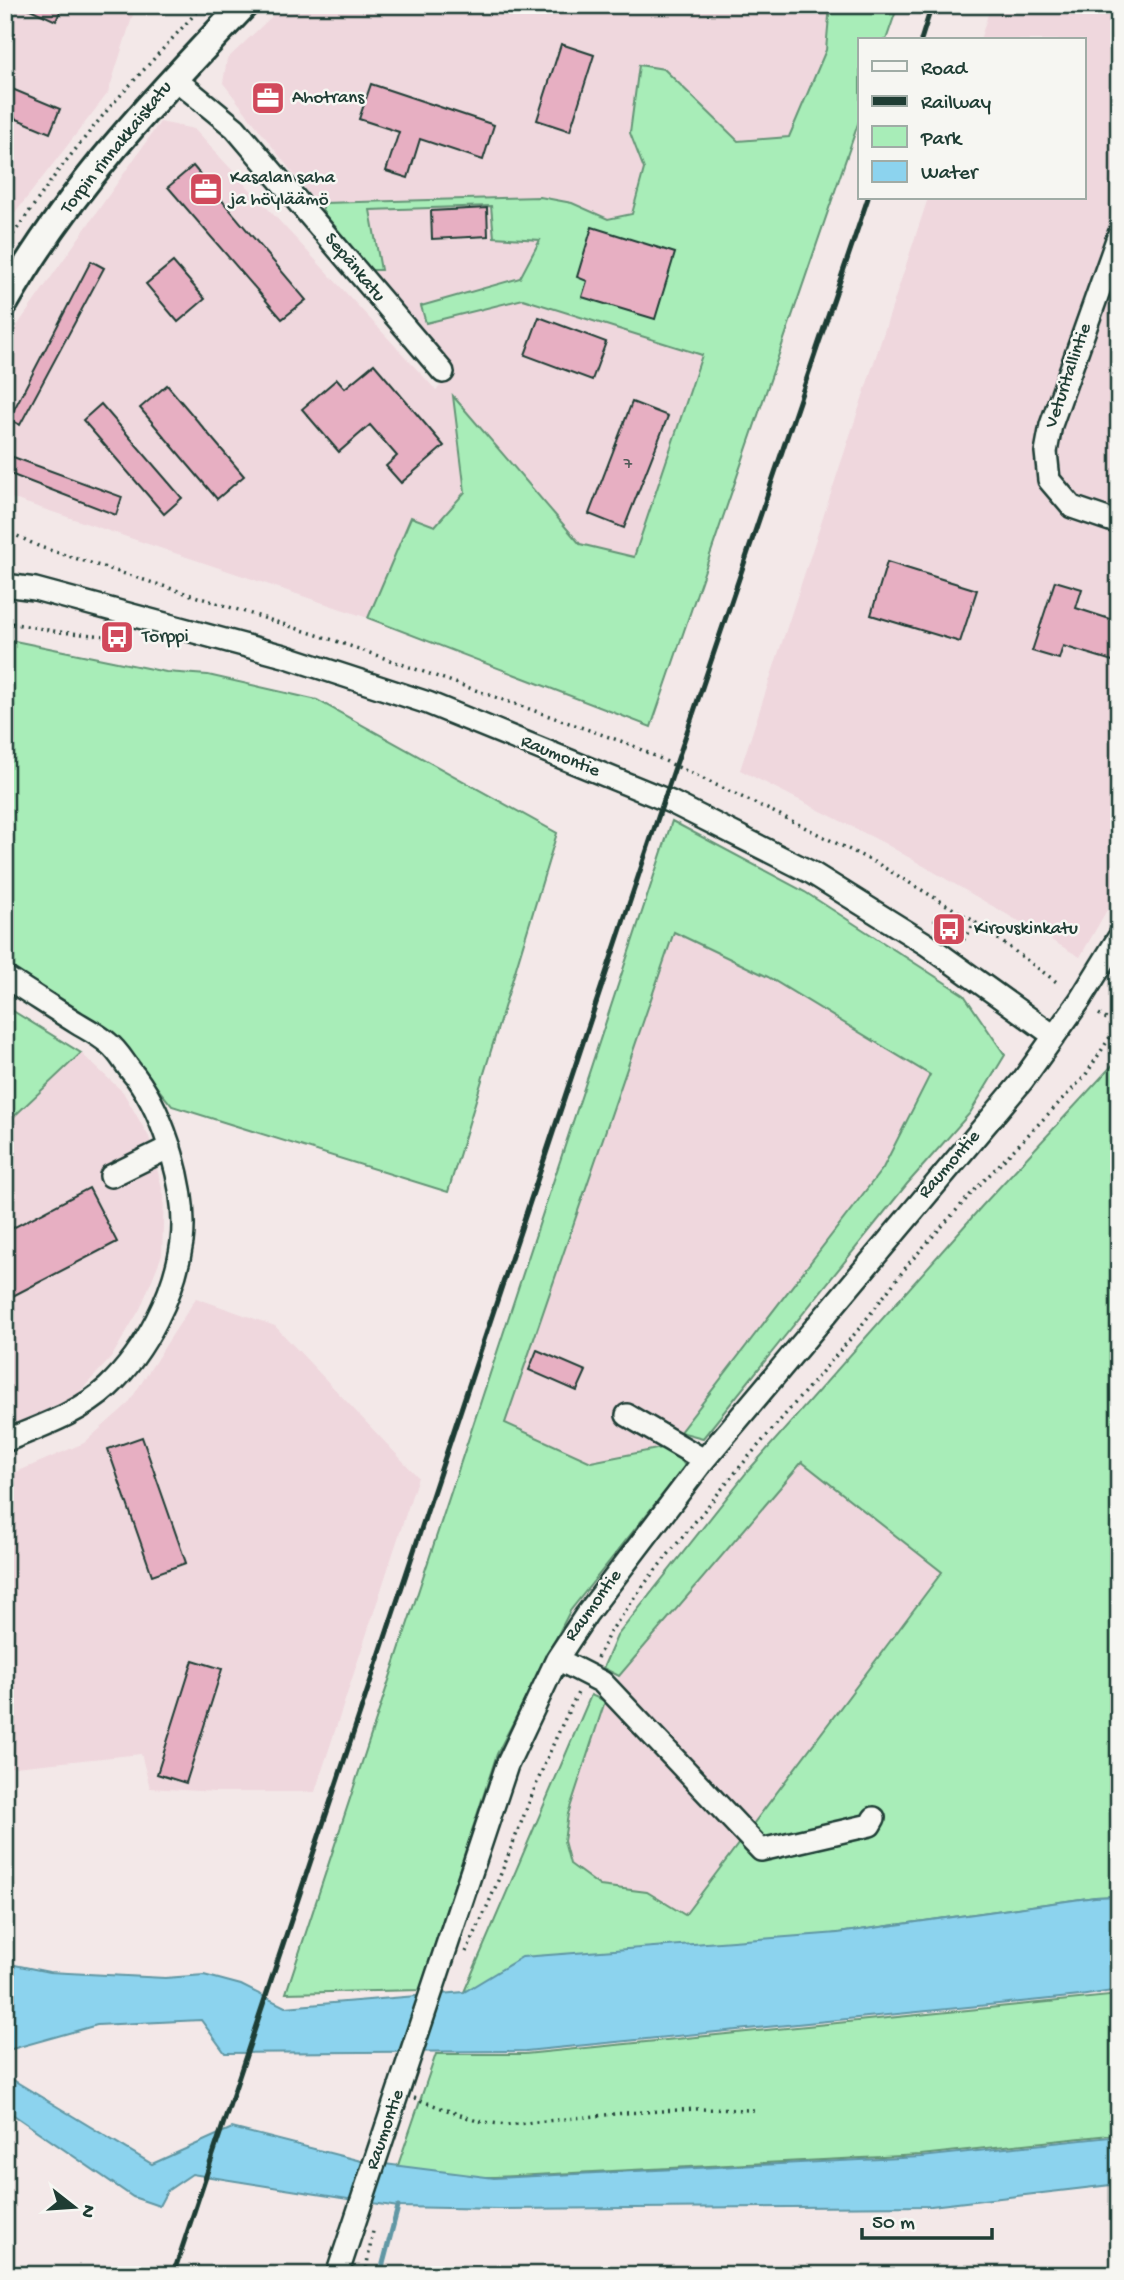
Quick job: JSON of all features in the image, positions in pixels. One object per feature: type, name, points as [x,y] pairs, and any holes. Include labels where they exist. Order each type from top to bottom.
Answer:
[{"type":"main road","name":"Torpin rinnakkaiskatu","points":[[9,287],[72,199],[139,117],[244,5]]},
{"type":"street","name":"Sepänkatu","points":[[174,78],[235,128],[443,372]]},
{"type":"street","name":"Veturitallintie","points":[[1119,234],[1051,425],[1046,452],[1049,480],[1072,508],[1119,523]]},
{"type":"street","name":"Raumontie","points":[[5,573],[35,589]]},
{"type":"street","name":"Raumontie","points":[[5,585],[35,589],[284,656],[415,699],[671,803],[812,873],[926,944],[1054,1036],[1023,1080],[704,1460],[586,1615],[557,1659],[507,1765],[338,2272]]},
{"type":"street","points":[[1054,1036],[1119,937]]},
{"type":"street","points":[[5,977],[110,1044],[143,1087],[170,1147],[182,1213],[182,1241],[175,1271],[156,1324],[124,1369],[107,1388],[63,1417],[5,1441]]},
{"type":"street","points":[[111,1176],[170,1147]]},
{"type":"street","points":[[627,1415],[704,1460]]},
{"type":"street","points":[[557,1659],[602,1682],[761,1850],[870,1825],[874,1818]]},
{"type":"path","points":[[5,246],[58,171],[108,108],[203,5]]},
{"type":"path","points":[[5,622],[59,632],[117,637]]},
{"type":"path","points":[[934,919],[964,939],[975,922]]},
{"type":"path","points":[[477,1930],[563,1720],[610,1632],[649,1578],[858,1330],[910,1262],[970,1195],[1085,1076],[1118,1024],[1098,1014]]},
{"type":"path","points":[[399,2092],[477,2121],[506,2125],[661,2111],[754,2110]]},
{"type":"shaded area","points":[[5,5],[136,5],[108,93],[5,226]]},
{"type":"shaded area","points":[[284,5],[830,5],[826,50],[789,137],[738,141],[664,69],[630,133],[644,169],[632,214],[608,219],[572,203],[325,203],[322,211],[223,83],[227,59]]},
{"type":"shaded area","points":[[991,5],[1119,5],[1119,889],[1080,957],[884,843],[740,770],[927,200],[1086,200],[1086,38],[981,38]]},
{"type":"shaded area","points":[[160,122],[194,129],[436,390],[455,372],[371,270],[381,270],[370,210],[491,206],[540,240],[520,278],[422,306],[426,322],[523,299],[702,355],[634,557],[580,544],[454,398],[465,492],[435,526],[411,517],[368,618],[5,496],[5,343]]},
{"type":"shaded area","points":[[674,931],[768,977],[930,1075],[883,1168],[672,1446],[591,1462],[505,1423]]},
{"type":"shaded area","points":[[81,1053],[123,1092],[149,1137],[164,1196],[162,1255],[140,1309],[111,1358],[74,1398],[5,1430],[5,1125]]},
{"type":"shaded area","points":[[196,1298],[275,1326],[418,1477],[315,1792],[215,1792],[150,1788],[141,1754],[5,1768],[5,1477],[84,1443],[128,1404]]},
{"type":"shaded area","points":[[803,1461],[942,1571],[685,1915],[647,1892],[600,1886],[570,1865],[564,1841],[568,1814],[605,1701],[619,1676]]},
{"type":"green space","points":[[830,5],[898,5],[887,38],[858,38],[858,124],[651,727],[368,618],[411,517],[435,526],[465,492],[453,396],[580,544],[634,557],[702,355],[523,299],[426,323],[421,306],[520,278],[540,240],[494,237],[491,206],[370,210],[381,270],[371,270],[322,211],[324,203],[540,197],[572,203],[608,219],[632,214],[644,169],[630,133],[639,65],[664,69],[738,141],[789,137],[826,50]]},
{"type":"green space","points":[[5,639],[166,672],[208,675],[317,700],[557,833],[448,1192],[172,1106],[124,1047],[5,971]]},
{"type":"green space","points":[[672,821],[805,892],[964,995],[1005,1055],[970,1113],[907,1184],[703,1438],[680,1432],[883,1168],[930,1075],[768,977],[674,932],[505,1423],[591,1462],[672,1446],[685,1466],[570,1611],[497,1754],[420,1990],[286,1993]]},
{"type":"green space","points":[[5,1006],[81,1053],[5,1125]]},
{"type":"green space","points":[[1119,1058],[1119,1896],[1095,1897],[838,1933],[464,1992],[591,1695],[605,1701],[568,1814],[564,1841],[570,1864],[600,1886],[647,1892],[685,1915],[942,1572],[802,1462],[619,1676],[603,1668],[617,1636],[747,1472],[982,1206]]},
{"type":"green space","points":[[1119,1995],[1119,2134],[921,2155],[495,2177],[394,2177],[436,2054],[525,2054]]},
{"type":"water","points":[[1119,1896],[1119,1990],[1080,1996],[526,2051],[225,2053],[201,2020],[97,2025],[5,2051],[5,1963],[49,1972],[165,1978],[204,1975],[241,1985],[285,2007],[464,1992],[522,1957],[838,1933],[1095,1897]]},
{"type":"water","points":[[5,2075],[152,2164],[232,2128],[361,2161],[494,2178],[921,2157],[1119,2136],[1119,2184],[931,2206],[498,2209],[398,2207],[192,2174],[167,2191],[159,2206],[133,2197],[5,2109]]},
{"type":"building","points":[[21,5],[63,5],[56,21]]},
{"type":"building","points":[[561,44],[594,55],[570,131],[537,120]]},
{"type":"building","points":[[371,84],[494,125],[483,160],[420,139],[408,178],[386,171],[399,132],[359,119]]},
{"type":"building","points":[[5,86],[60,109],[50,133],[5,114]]},
{"type":"building","points":[[193,166],[306,300],[282,319],[168,187]]},
{"type":"building","points":[[487,208],[488,236],[432,239],[431,211]]},
{"type":"building","points":[[592,227],[675,253],[655,319],[582,297],[587,281],[577,277]]},
{"type":"building","points":[[91,261],[104,268],[20,425],[9,419]]},
{"type":"building","points":[[173,262],[205,299],[178,322],[146,284]]},
{"type":"building","points":[[539,317],[606,342],[592,380],[525,355]]},
{"type":"building","points":[[374,364],[444,446],[401,483],[386,466],[397,456],[370,425],[339,452],[302,409],[337,379],[345,388]]},
{"type":"building","points":[[167,385],[244,476],[217,499],[140,408]]},
{"type":"building","points":[[632,402],[668,416],[624,528],[589,514]]},
{"type":"building","points":[[101,404],[182,498],[164,514],[83,420]]},
{"type":"building","points":[[5,454],[122,497],[116,515],[5,472]]},
{"type":"building","points":[[887,562],[977,590],[960,642],[871,615]]},
{"type":"building","points":[[1055,581],[1082,589],[1076,608],[1119,622],[1119,663],[1063,646],[1059,659],[1032,651]]},
{"type":"building","points":[[89,1188],[117,1242],[5,1300],[5,1232]]},
{"type":"building","points":[[537,1350],[586,1371],[577,1391],[529,1370]]},
{"type":"building","points":[[142,1437],[186,1563],[152,1575],[108,1449]]},
{"type":"building","points":[[193,1660],[222,1669],[186,1783],[157,1774]]},
{"type":"waterway","points":[[380,2275],[398,2207]]},
{"type":"railway","points":[[922,38],[932,5]]},
{"type":"railway","points":[[173,2275],[650,841],[867,200]]},
{"type":"place","name":"Ahotrans","points":[[268,98]]},
{"type":"place","name":"Kasalan saha ja höyläämö","points":[[206,189]]},
{"type":"place","name":"Torppi","points":[[117,637]]},
{"type":"place","name":"Kirovskinkatu","points":[[949,929]]}]
